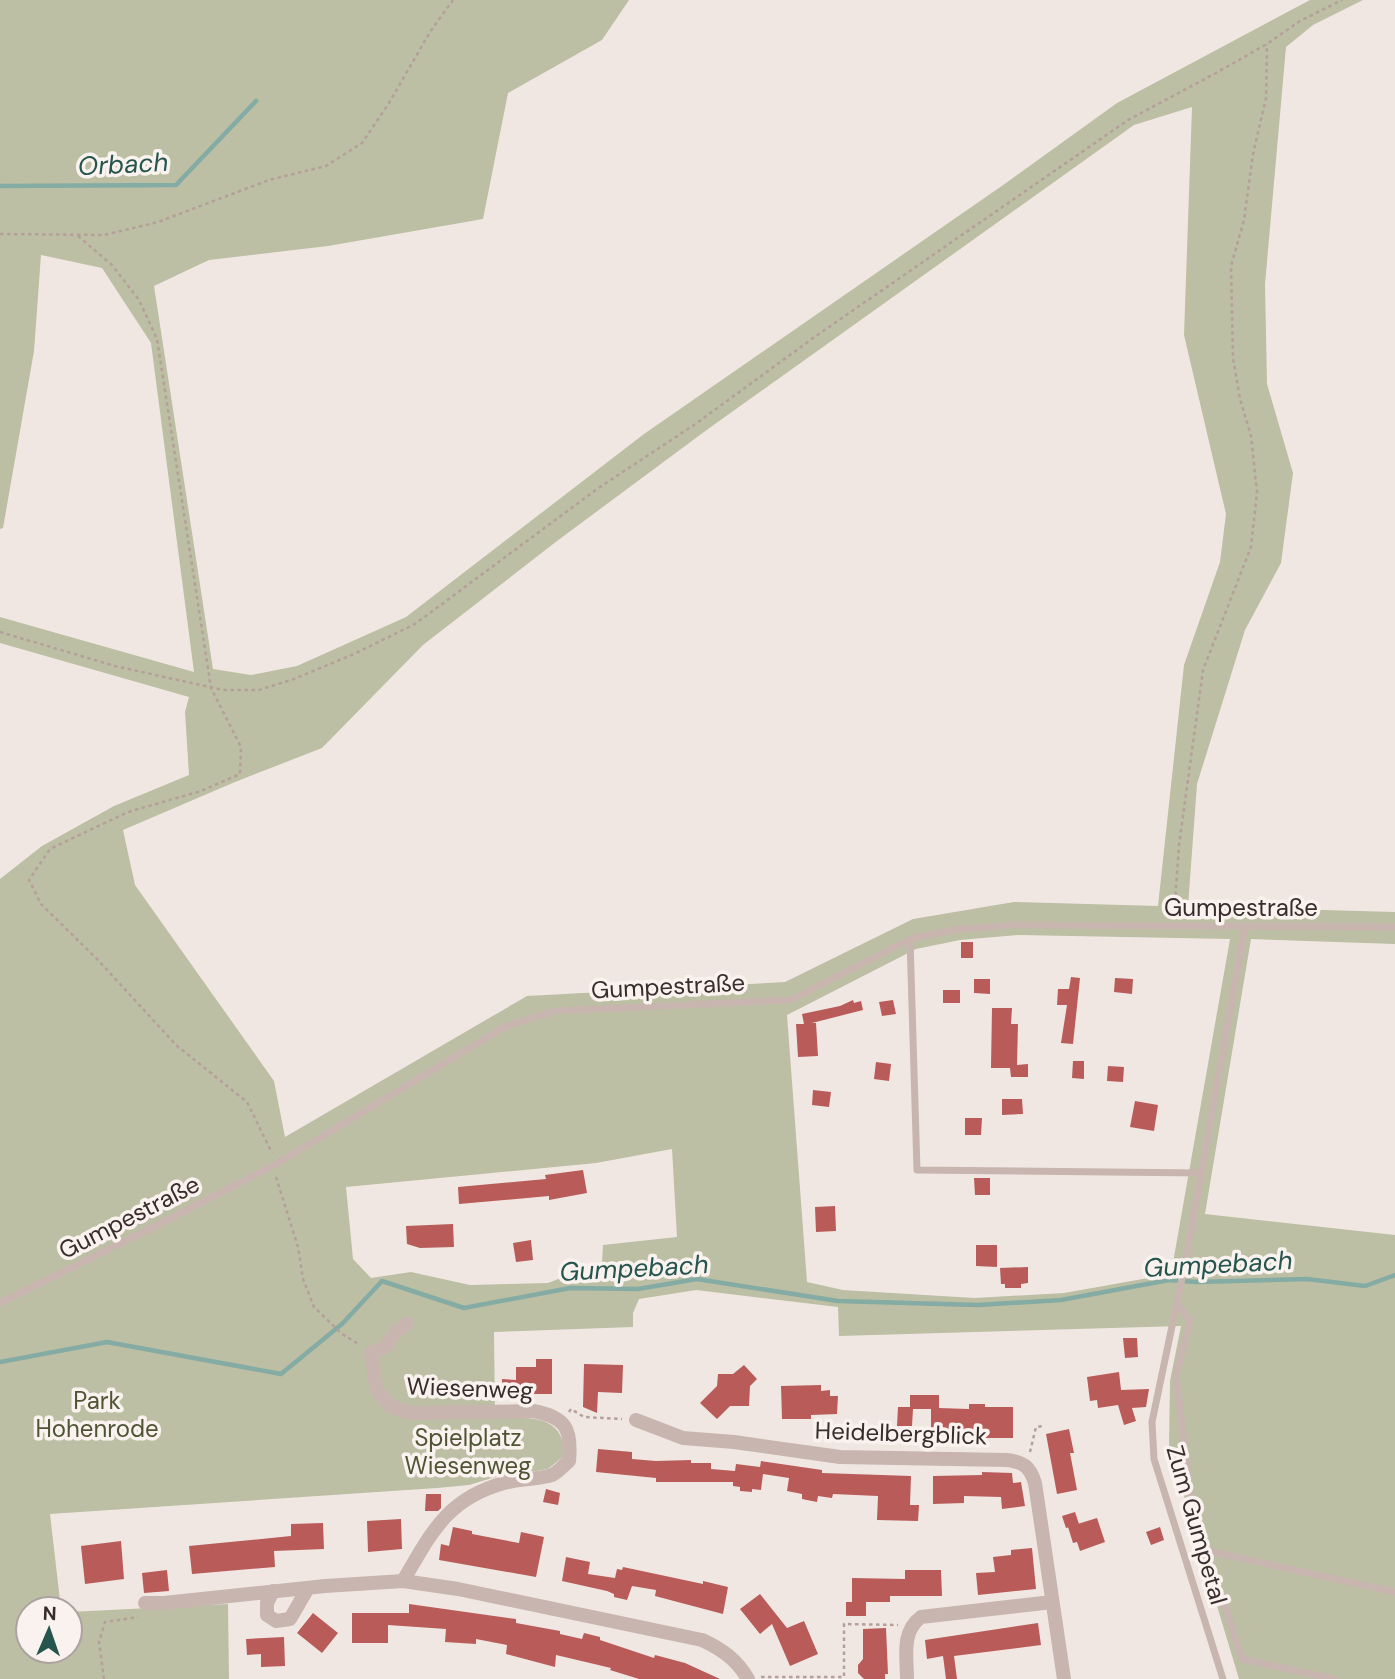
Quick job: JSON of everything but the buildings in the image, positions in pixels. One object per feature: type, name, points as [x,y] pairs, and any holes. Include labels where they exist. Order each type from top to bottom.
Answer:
[{"type":"street","name":"Wiesenweg","points":[[403,1581],[442,1518],[457,1504],[482,1490],[501,1484],[552,1475],[569,1461],[570,1443],[567,1430],[561,1421],[550,1414],[533,1411],[411,1413],[390,1406],[377,1391],[371,1353],[386,1347],[395,1332],[407,1324]]},
{"type":"street","name":"Heidelbergblick","points":[[636,1420],[683,1438],[734,1442],[840,1457],[1007,1460],[1021,1462],[1026,1466]]},
{"type":"street","points":[[1026,1466],[1031,1469],[1035,1483],[1064,1679]]},
{"type":"street","points":[[144,1609],[164,1603],[273,1591],[403,1581],[472,1591],[702,1640],[721,1649],[736,1661],[748,1678]]},
{"type":"street","points":[[273,1591],[267,1602],[267,1615],[276,1621],[290,1619],[308,1588]]},
{"type":"street","points":[[907,1679],[907,1636],[910,1625],[921,1617],[1052,1602]]},
{"type":"lane","name":"Gumpestraße","points":[[0,1303],[276,1163],[506,1026],[555,1011],[791,1000],[910,939],[953,930],[1010,925],[1395,927]]},
{"type":"lane","name":"Zum Gumpetal","points":[[1223,1679],[1154,1459],[1152,1423],[1185,1264],[1245,926]]},
{"type":"lane","points":[[910,939],[917,1170],[1201,1173]]},
{"type":"lane","points":[[1178,1301],[1189,1321],[1176,1375],[1190,1496],[1242,1659],[1334,1679]]},
{"type":"lane","points":[[1208,1551],[1395,1592]]},
{"type":"path","points":[[0,234],[104,235],[159,222],[269,180],[327,166],[362,143],[389,103],[430,32],[453,0]]},
{"type":"path","points":[[0,632],[115,666],[211,688],[259,690],[294,679],[354,654],[415,624],[597,489],[694,425],[816,336],[1128,120],[1267,44],[1300,21],[1342,0]]},
{"type":"path","points":[[1173,926],[1180,845],[1203,670],[1251,547],[1257,492],[1251,436],[1240,399],[1233,358],[1231,267],[1244,220],[1253,154],[1266,98],[1267,44]]},
{"type":"path","points":[[78,236],[112,265],[139,300],[157,339],[211,688],[241,747],[240,774],[201,791],[128,811],[50,849],[29,880],[41,904],[98,960],[176,1045],[247,1102],[276,1163],[276,1179],[288,1210],[303,1279],[314,1307],[350,1339]]},
{"type":"path","points":[[561,1421],[571,1409],[584,1417],[636,1420]]},
{"type":"path","points":[[1026,1466],[1037,1427],[1045,1426]]},
{"type":"path","points":[[104,1679],[99,1642],[106,1622],[144,1609]]},
{"type":"path","points":[[748,1678],[844,1677],[844,1624],[910,1625]]},
{"type":"green space","points":[[0,0],[629,0],[602,40],[508,93],[483,219],[328,246],[209,260],[154,286],[213,669],[251,675],[297,666],[406,617],[644,434],[1117,103],[1310,0],[1363,0],[1313,25],[1286,47],[1265,284],[1267,384],[1293,473],[1281,563],[1245,630],[1197,784],[1188,906],[1395,912],[1395,944],[1251,939],[1205,1214],[1395,1235],[1395,1679],[1239,1679],[1169,1446],[1170,1381],[1181,1326],[839,1336],[838,1307],[696,1290],[639,1299],[633,1313],[633,1327],[494,1332],[495,1418],[532,1419],[551,1425],[563,1442],[564,1456],[548,1469],[492,1478],[469,1485],[437,1488],[50,1514],[59,1595],[14,1595],[14,1665],[84,1665],[84,1611],[228,1604],[229,1679],[0,1679],[0,879],[42,846],[114,806],[189,775],[185,712],[189,697],[0,643],[0,617],[194,672],[151,343],[102,268],[41,255],[34,351],[3,528],[0,529]],"holes":[[[1192,107],[1184,335],[1226,514],[1220,562],[1184,665],[1158,906],[1014,902],[913,919],[785,982],[527,996],[285,1137],[274,1081],[135,885],[123,830],[322,748],[423,645],[708,429],[1134,125]],[[1019,935],[1230,939],[1171,1274],[1064,1293],[974,1298],[843,1290],[807,1282],[787,1015],[916,949],[960,940]],[[672,1149],[677,1237],[603,1245],[602,1262],[548,1283],[470,1285],[411,1272],[371,1278],[353,1259],[346,1187],[596,1163]]]},
{"type":"waterway","name":"Orbach","points":[[0,186],[176,185],[256,101]]},
{"type":"waterway","name":"Gumpebach","points":[[0,1362],[107,1342],[281,1374],[342,1324],[382,1281],[464,1308],[570,1288],[638,1289],[697,1279],[838,1301],[978,1305],[1061,1300],[1169,1280],[1196,1282],[1307,1279],[1365,1286],[1395,1275]]},
{"type":"park label","name":"Park Hohenrode","points":[[97,1414]]},
{"type":"park label","name":"Spielplatz Wiesenweg","points":[[468,1451]]}]
